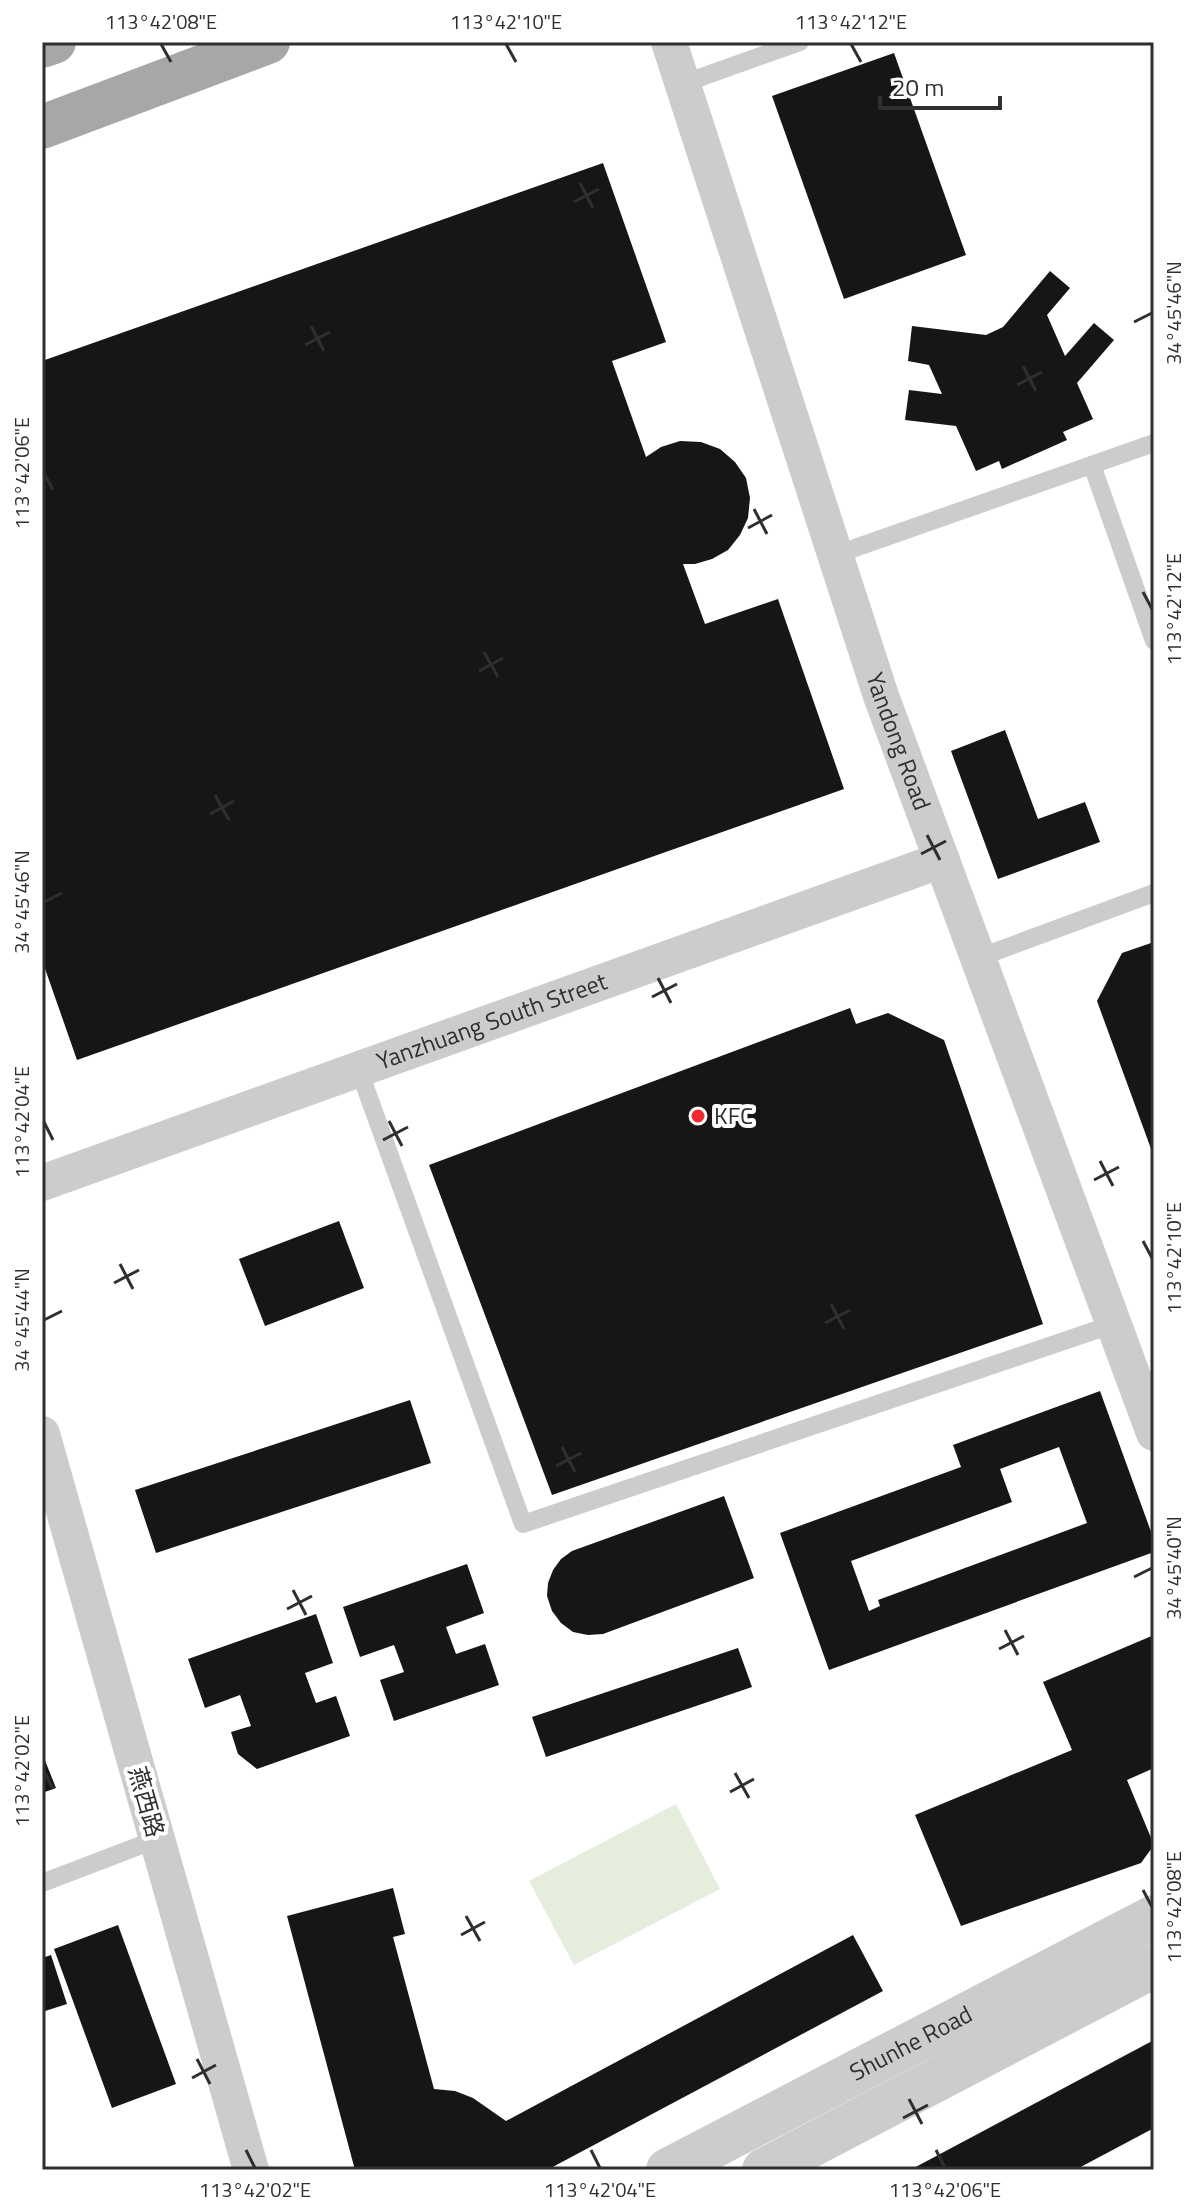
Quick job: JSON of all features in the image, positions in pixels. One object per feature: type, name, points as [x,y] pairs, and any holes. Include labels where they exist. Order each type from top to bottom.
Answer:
[{"type":"main road","points":[[42,46],[54,42]]},
{"type":"main road","points":[[42,127],[268,42]]},
{"type":"street","name":"Yandong Road","points":[[669,42],[881,696],[1154,1433]]},
{"type":"street","name":"Yanzhuang South Street","points":[[42,1183],[942,860]]},
{"type":"street","name":"燕西路","points":[[42,1434],[251,2170]]},
{"type":"street","name":"Shunhe Road","points":[[668,2170],[1154,1917]]},
{"type":"street","name":"Shunhe Road","points":[[764,2170],[1154,1966]]},
{"type":"lane","points":[[682,84],[800,42]]},
{"type":"lane","points":[[835,555],[1154,443]]},
{"type":"lane","points":[[1092,465],[1154,641]]},
{"type":"lane","points":[[978,958],[1154,893]]},
{"type":"lane","points":[[359,1070],[523,1524],[1114,1324]]},
{"type":"lane","points":[[42,1883],[157,1839]]},
{"type":"green space","points":[[676,1804],[720,1889],[574,1965],[529,1881]]},
{"type":"building","points":[[894,53],[966,255],[844,299],[772,96]]},
{"type":"building","points":[[603,163],[666,342],[612,361],[646,457],[661,447],[680,441],[701,442],[720,449],[735,462],[746,478],[750,498],[748,518],[740,535],[728,550],[712,559],[683,564],[705,624],[778,599],[844,789],[77,1060],[42,960],[42,361]]},
{"type":"building","points":[[1050,271],[1070,288],[1047,315],[1065,356],[1094,323],[1114,340],[1077,383],[1093,419],[1063,432],[1067,440],[1002,469],[999,461],[976,471],[956,426],[905,420],[909,390],[942,394],[929,365],[908,361],[912,326],[986,335],[1003,327]]},
{"type":"building","points":[[1005,730],[1038,819],[1085,802],[1100,842],[998,879],[951,751]]},
{"type":"building","points":[[1154,942],[1154,1157],[1097,1001],[1122,953]]},
{"type":"building","points":[[850,1008],[856,1024],[888,1013],[944,1040],[1043,1324],[552,1495],[429,1165]]},
{"type":"building","points":[[339,1221],[364,1288],[265,1326],[239,1259]]},
{"type":"building","points":[[1100,1391],[1154,1540],[1154,1552],[829,1670],[780,1533],[961,1467],[953,1445]],"holes":[[[1059,1447],[1087,1523],[878,1600],[880,1606],[869,1611],[851,1561],[1012,1502],[1000,1469]]]},
{"type":"building","points":[[410,1400],[431,1463],[156,1553],[135,1490]]},
{"type":"building","points":[[724,1496],[754,1578],[603,1634],[573,1632],[552,1611],[547,1596],[548,1583],[561,1559],[572,1551]]},
{"type":"building","points":[[467,1564],[484,1613],[446,1627],[456,1654],[485,1644],[499,1685],[394,1721],[380,1680],[404,1672],[394,1645],[360,1657],[343,1607]]},
{"type":"building","points":[[316,1614],[333,1663],[305,1673],[316,1703],[336,1696],[350,1736],[257,1769],[238,1754],[231,1732],[251,1726],[240,1695],[205,1708],[188,1659]]},
{"type":"building","points":[[1154,1635],[1154,1768],[1127,1780],[1154,1845],[1141,1863],[961,1926],[915,1815],[1072,1750],[1043,1682]]},
{"type":"building","points":[[738,1648],[752,1687],[546,1757],[532,1717]]},
{"type":"building","points":[[42,1753],[56,1788],[42,1793]]},
{"type":"building","points":[[393,1888],[405,1934],[393,1937],[434,2089],[455,2091],[473,2098],[506,2121],[853,1935],[883,1991],[547,2170],[355,2170],[287,1916]]},
{"type":"building","points":[[118,1925],[176,2084],[112,2108],[54,1949]]},
{"type":"building","points":[[51,1955],[67,2004],[42,2012],[42,1958]]},
{"type":"building","points":[[1154,2040],[1154,2128],[1075,2170],[910,2170]]},
{"type":"place","name":"KFC","points":[[698,1116]]}]
